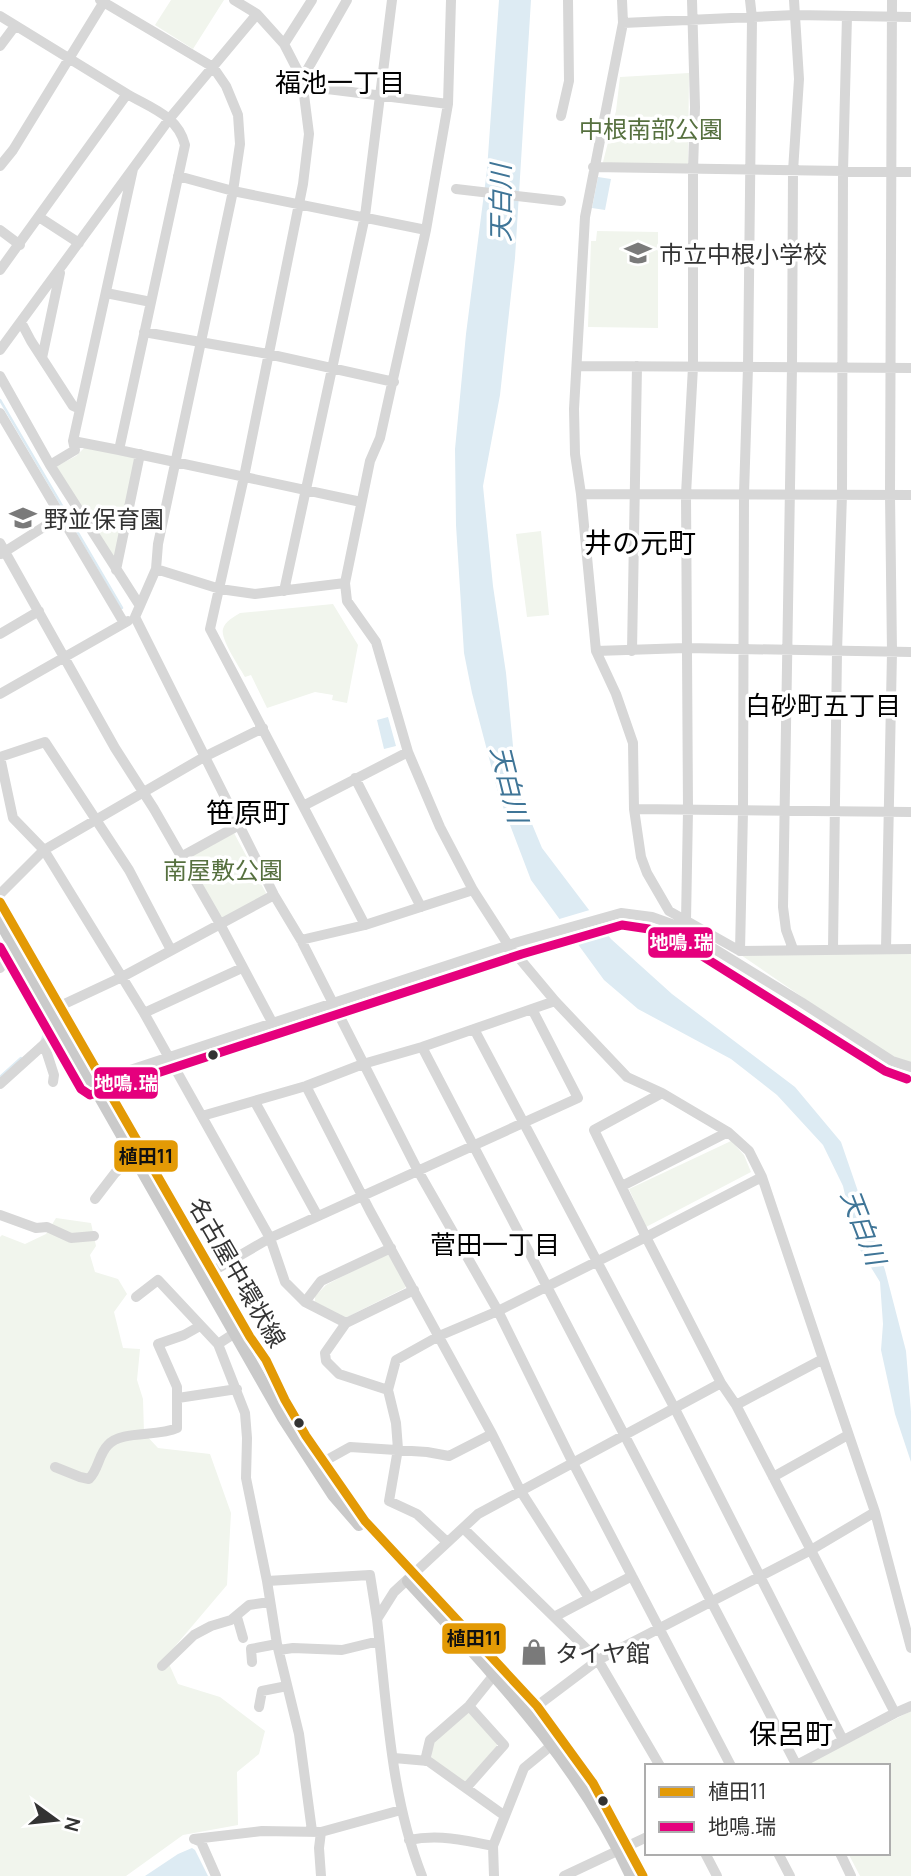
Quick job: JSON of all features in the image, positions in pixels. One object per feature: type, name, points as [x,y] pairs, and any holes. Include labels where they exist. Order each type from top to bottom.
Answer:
[{"type":"main road","name":"名古屋中環状線","points":[[0,902],[60,1006],[133,1156],[283,1418],[333,1495],[537,1706],[593,1783],[623,1847],[631,1876]]},
{"type":"main road","name":"名古屋中環状線","points":[[0,922],[61,1029],[97,1081],[213,1271],[323,1462],[365,1521],[410,1577],[552,1745],[642,1876]]},
{"type":"street","points":[[234,0],[254,8],[284,44],[303,82],[309,134],[299,202],[244,477],[210,629],[365,925]]},
{"type":"street","points":[[284,44],[312,0]]},
{"type":"street","points":[[303,82],[347,0]]},
{"type":"street","points":[[284,591],[365,216],[392,0]]},
{"type":"street","points":[[451,0],[448,104],[426,230],[394,382],[380,438],[370,461],[361,502],[345,583],[347,601],[376,642],[408,752],[440,827],[473,890],[555,1001],[627,1077],[662,1093],[728,1132],[749,1151],[762,1177],[875,1512],[911,1648]]},
{"type":"street","points":[[561,116],[569,81],[568,0]]},
{"type":"street","points":[[622,0],[623,23],[585,217],[574,409],[575,454],[596,651],[616,694],[633,743],[637,843],[646,873],[669,911],[740,951],[911,949]]},
{"type":"street","points":[[686,921],[686,494],[693,367],[695,107],[692,0]]},
{"type":"street","points":[[740,951],[752,18],[750,0]]},
{"type":"street","points":[[793,949],[786,930],[783,907],[793,170],[799,79],[794,0]]},
{"type":"street","points":[[886,949],[891,812],[892,0]]},
{"type":"street","points":[[0,166],[70,59],[103,1],[213,67],[226,86],[238,116],[240,144],[233,191],[158,544],[156,569],[135,617],[0,694]]},
{"type":"street","points":[[0,351],[170,118],[213,67],[254,8]]},
{"type":"street","points":[[623,23],[694,22],[795,15],[911,17]]},
{"type":"street","points":[[0,16],[170,118],[182,130],[185,145],[119,450]]},
{"type":"street","points":[[833,949],[842,494],[843,171],[847,16]]},
{"type":"street","points":[[0,46],[15,26]]},
{"type":"street","points":[[303,82],[448,104]]},
{"type":"street","points":[[0,270],[127,94]]},
{"type":"street","points":[[593,167],[911,172]]},
{"type":"street","points":[[50,465],[75,450],[73,441],[133,169]]},
{"type":"street","points":[[178,176],[233,191],[299,202],[426,230]]},
{"type":"street","points":[[457,189],[559,201]]},
{"type":"street","points":[[39,218],[79,243]]},
{"type":"street","points":[[0,230],[20,245]]},
{"type":"street","points":[[42,358],[62,266]]},
{"type":"street","points":[[106,293],[151,302]]},
{"type":"street","points":[[21,322],[73,406],[80,408]]},
{"type":"street","points":[[144,332],[394,382]]},
{"type":"street","points":[[577,366],[911,368]]},
{"type":"street","points":[[632,651],[637,366]]},
{"type":"street","points":[[0,376],[50,465],[140,606]]},
{"type":"street","points":[[0,413],[124,623]]},
{"type":"street","points":[[73,441],[361,502]]},
{"type":"street","points":[[116,570],[140,454]]},
{"type":"street","points":[[581,494],[911,495]]},
{"type":"street","points":[[61,516],[2,549],[115,748],[220,924],[272,1022]]},
{"type":"street","points":[[156,569],[220,589],[255,594],[345,583]]},
{"type":"street","points":[[0,634],[39,611]]},
{"type":"street","points":[[135,617],[274,895],[301,940],[417,1169],[498,1311],[573,1463],[730,1764]]},
{"type":"street","points":[[596,651],[686,648],[787,652],[911,652]]},
{"type":"street","points":[[0,894],[44,850],[143,791],[263,727]]},
{"type":"street","points":[[170,950],[129,870],[45,742],[0,757],[13,818],[44,850],[170,1057],[270,1238],[285,1282],[306,1302],[346,1322]]},
{"type":"street","points":[[303,806],[408,752]]},
{"type":"street","points":[[355,778],[421,907]]},
{"type":"street","points":[[634,809],[911,812]]},
{"type":"street","points":[[181,857],[239,825]]},
{"type":"street","points":[[301,940],[365,925],[473,890]]},
{"type":"street","points":[[60,1006],[122,977],[274,895]]},
{"type":"street","points":[[97,1081],[514,944],[621,913],[652,917],[677,926],[842,1031],[892,1061],[911,1067]]},
{"type":"street","points":[[0,968],[15,947]]},
{"type":"street","points":[[144,1013],[242,968]]},
{"type":"street","points":[[202,1116],[306,1086],[363,1064],[422,1047],[555,1001]]},
{"type":"street","points":[[213,1271],[270,1238],[471,1144],[578,1098],[533,1009]]},
{"type":"street","points":[[0,1084],[61,1029]]},
{"type":"street","points":[[474,1029],[674,1407],[843,1740]]},
{"type":"street","points":[[44,1044],[54,1075],[53,1082]]},
{"type":"street","points":[[422,1047],[795,1764]]},
{"type":"street","points":[[306,1086],[520,1490],[589,1598]]},
{"type":"street","points":[[662,1093],[594,1130],[721,1383],[736,1405],[895,1713]]},
{"type":"street","points":[[255,1102],[317,1216]]},
{"type":"street","points":[[622,1186],[728,1132]]},
{"type":"street","points":[[95,1199],[115,1173],[133,1156]]},
{"type":"street","points":[[447,1542],[417,1514],[389,1501],[398,1449],[396,1423],[388,1390],[396,1360],[439,1336],[498,1311],[762,1177]]},
{"type":"street","points":[[0,1215],[36,1228],[47,1227],[71,1238],[94,1236]]},
{"type":"street","points":[[306,1302],[321,1281],[391,1248]]},
{"type":"street","points":[[135,1297],[158,1280],[218,1344],[245,1413],[246,1478],[278,1647],[299,1734],[317,1831],[321,1876]]},
{"type":"street","points":[[388,1390],[338,1374],[326,1361],[326,1353],[346,1322],[414,1290]]},
{"type":"street","points":[[55,1467],[89,1479],[95,1472],[104,1450],[116,1438],[148,1435],[177,1428],[177,1387],[158,1344],[200,1326]]},
{"type":"street","points":[[218,1344],[235,1333]]},
{"type":"street","points":[[736,1405],[823,1359]]},
{"type":"street","points":[[377,1619],[394,1592],[478,1514],[721,1383]]},
{"type":"street","points":[[178,1398],[237,1389]]},
{"type":"street","points":[[323,1462],[350,1447],[398,1449],[449,1456],[492,1434]]},
{"type":"street","points":[[773,1477],[848,1434]]},
{"type":"street","points":[[537,1706],[598,1660],[811,1550],[875,1512]]},
{"type":"street","points":[[463,1528],[598,1660],[659,1764]]},
{"type":"street","points":[[267,1581],[370,1575],[401,1810],[422,1876]]},
{"type":"street","points":[[554,1617],[632,1576]]},
{"type":"street","points":[[163,1666],[194,1635],[211,1626],[237,1618],[249,1605],[269,1602]]},
{"type":"street","points":[[237,1618],[243,1638]]},
{"type":"street","points":[[252,1662],[251,1649],[278,1647],[342,1650],[379,1640]]},
{"type":"street","points":[[425,1761],[430,1740],[469,1706],[494,1675]]},
{"type":"street","points":[[259,1707],[262,1691],[287,1686]]},
{"type":"street","points":[[466,1788],[504,1745],[469,1706]]},
{"type":"street","points":[[798,1764],[911,1706]]},
{"type":"street","points":[[495,1876],[493,1846],[524,1768],[552,1745]]},
{"type":"street","points":[[394,1758],[425,1761],[505,1816]]},
{"type":"street","points":[[216,1876],[201,1842],[194,1839],[262,1831],[317,1831],[401,1810]]},
{"type":"street","points":[[410,1840],[426,1837],[452,1838],[493,1846]]},
{"type":"street","points":[[564,1876],[645,1838]]},
{"type":"street","points":[[706,1855],[717,1876]]},
{"type":"street","points":[[779,1855],[790,1876]]},
{"type":"street","points":[[841,1855],[851,1876]]},
{"type":"green space","points":[[171,0],[224,0],[193,49],[155,25]]},
{"type":"green space","name":"中根南部公園","points":[[689,73],[688,166],[602,166],[616,111],[620,77]]},
{"type":"green space","points":[[597,231],[658,232],[658,328],[588,327],[591,241],[596,241]]},
{"type":"green space","points":[[85,447],[136,457],[114,561],[55,467],[76,456]]},
{"type":"green space","points":[[541,531],[549,615],[527,617],[516,534]]},
{"type":"green space","points":[[333,604],[358,645],[347,703],[332,700],[333,695],[315,692],[267,708],[251,675],[245,677],[231,653],[224,639],[224,626],[240,613]]},
{"type":"green space","name":"南屋敷公園","points":[[234,833],[266,893],[264,897],[224,919],[220,917],[187,861],[188,857]]},
{"type":"green space","points":[[911,952],[911,1064],[893,1059],[738,953]]},
{"type":"green space","points":[[731,1141],[744,1155],[751,1172],[646,1227],[629,1189]]},
{"type":"green space","points":[[56,1218],[91,1223],[96,1246],[90,1255],[95,1272],[118,1279],[127,1294],[114,1312],[123,1348],[140,1349],[137,1380],[143,1399],[144,1433],[158,1448],[210,1454],[231,1513],[227,1585],[171,1651],[169,1664],[178,1684],[220,1697],[265,1731],[259,1754],[237,1772],[238,1825],[183,1835],[126,1876],[0,1876],[0,1237],[2,1235],[25,1244],[46,1234]]},
{"type":"green space","points":[[387,1253],[407,1284],[405,1288],[345,1318],[315,1302],[315,1296],[326,1285]]},
{"type":"green space","points":[[467,1710],[499,1743],[464,1784],[431,1760],[433,1742]]},
{"type":"green space","points":[[911,1711],[911,1876],[860,1876],[849,1855],[890,1855],[890,1764],[807,1764]]},
{"type":"water","name":"天白川","points":[[499,0],[531,0],[515,258],[500,395],[483,486],[517,788],[542,848],[611,939],[672,994],[795,1087],[841,1142],[885,1270],[906,1351],[911,1412],[911,1462],[895,1414],[881,1350],[883,1324],[880,1282],[856,1243],[843,1186],[823,1145],[777,1095],[731,1059],[638,1009],[604,980],[531,880],[499,796],[464,653],[456,525],[455,449],[466,334],[487,170]]},
{"type":"water","points":[[598,177],[611,179],[605,210],[592,208]]},
{"type":"water","points":[[388,717],[396,746],[384,749],[377,720]]},
{"type":"water","points":[[192,1848],[208,1876],[145,1876],[178,1854]]},
{"type":"pier","points":[[593,909],[605,925],[568,936],[556,920]]},
{"type":"waterway","points":[[0,400],[122,608]]},
{"type":"waterway","points":[[42,1040],[46,1029]]},
{"type":"waterway","points":[[0,1077],[21,1058]]},
{"type":"transit line","name":"植田11","points":[[0,902],[250,1337],[266,1360],[306,1436],[365,1521],[537,1706],[593,1783],[643,1876]]},
{"type":"transit line","name":"地鳴.瑞","points":[[0,947],[81,1089],[90,1095],[522,954],[622,925],[649,929],[672,937],[885,1071],[907,1079]]},
{"type":"place","name":"市立中根小学校","points":[[638,253]]},
{"type":"place","name":"野並保育園","points":[[23,518]]},
{"type":"place","name":"タイヤ館","points":[[534,1652]]},
{"type":"district","name":"福池一丁目","points":[[340,82]]},
{"type":"district","name":"井の元町","points":[[640,542]]},
{"type":"district","name":"白砂町五丁目","points":[[823,705]]},
{"type":"district","name":"笹原町","points":[[248,812]]},
{"type":"district","name":"菅田一丁目","points":[[495,1244]]},
{"type":"district","name":"保呂町","points":[[791,1733]]}]
